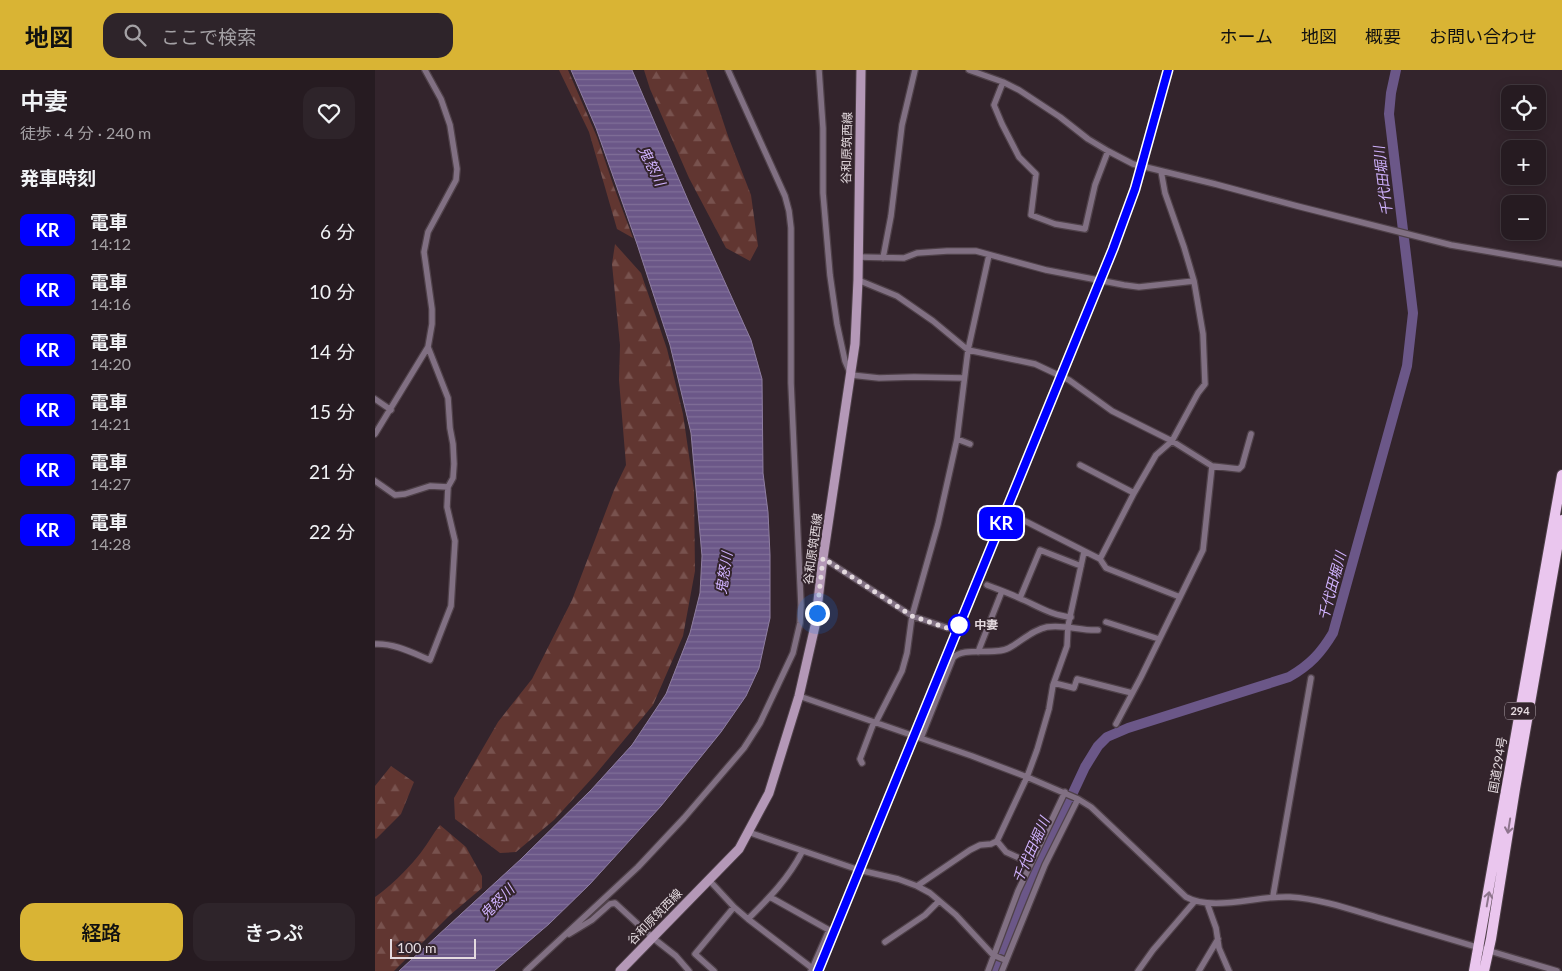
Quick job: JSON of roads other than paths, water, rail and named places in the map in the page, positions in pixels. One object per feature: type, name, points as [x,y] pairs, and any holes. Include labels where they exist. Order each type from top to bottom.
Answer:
[{"type":"highway","name":"国道294号","points":[[1484,971],[1484,949],[1562,475]]},
{"type":"highway","name":"国道294号","points":[[1474,971],[1484,949],[1515,789],[1562,520]]},
{"type":"main road","name":"谷和原筑西線","points":[[620,971],[739,849],[769,793],[799,696],[815,626],[823,558],[855,344],[858,280],[861,70]]},
{"type":"street","points":[[375,434],[428,346],[432,324],[432,310],[424,252],[428,232],[456,180],[457,169],[451,125],[441,99],[425,70]]},
{"type":"street","points":[[526,971],[638,867],[684,818],[744,748],[760,723],[784,674],[796,643],[801,605],[791,384],[791,228],[789,211],[785,196],[728,70]]},
{"type":"street","points":[[819,70],[823,128],[823,193],[830,275],[837,324],[845,361],[851,374],[879,378],[914,376],[964,378]]},
{"type":"street","points":[[883,258],[891,216],[902,125],[915,70]]},
{"type":"street","points":[[969,70],[1019,90],[1089,139],[1133,164],[1451,244],[1562,264]]},
{"type":"street","points":[[1003,82],[994,105],[1019,157],[1036,174],[1031,214],[1055,224],[1085,229],[1095,185],[1108,151]]},
{"type":"street","points":[[1100,559],[1134,492],[1157,455],[1172,441],[1198,393],[1205,384],[1203,334],[1195,281],[1185,247],[1165,193],[1161,171]]},
{"type":"street","points":[[858,257],[904,258],[917,253],[976,251],[1046,270],[1124,285],[1139,287],[1195,281]]},
{"type":"street","points":[[862,763],[860,759],[875,722],[902,671],[907,653],[912,616],[939,524],[957,439],[968,350],[989,254]]},
{"type":"street","points":[[858,280],[897,296],[933,321],[968,350],[1035,364],[1069,380],[1112,411],[1172,441],[1213,466],[1239,469],[1242,466],[1251,434]]},
{"type":"street","points":[[375,644],[399,648],[429,660],[451,606],[455,541],[447,507],[448,487],[453,478],[453,444],[449,428],[448,398],[428,346]]},
{"type":"street","points":[[375,399],[391,410]]},
{"type":"street","points":[[957,439],[970,444]]},
{"type":"street","points":[[1080,465],[1134,492]]},
{"type":"street","points":[[1116,724],[1203,550],[1213,466]]},
{"type":"street","points":[[375,480],[395,495],[405,494],[430,486],[448,487]]},
{"type":"street","points":[[1025,521],[1100,559],[1106,568],[1180,597]]},
{"type":"street","points":[[1020,598],[1040,550],[1081,566]]},
{"type":"street","points":[[917,886],[970,850],[980,845],[991,844],[997,841],[1027,777],[1037,750],[1054,683],[1067,646],[1069,626],[1084,552]]},
{"type":"street","points":[[823,558],[912,616],[947,628]]},
{"type":"street","points":[[987,585],[1044,610],[1071,617]]},
{"type":"street","points":[[978,652],[1002,591]]},
{"type":"street","points":[[1106,622],[1159,640]]},
{"type":"street","points":[[921,738],[956,654],[1008,649],[1044,628],[1069,626],[1098,630]]},
{"type":"street","points":[[1273,896],[1311,678]]},
{"type":"street","points":[[1054,683],[1074,688],[1077,679],[1132,693]]},
{"type":"street","points":[[799,696],[921,738],[1065,792],[1091,807],[1186,897],[1195,901],[1207,903],[1273,896],[1308,899],[1557,971]]},
{"type":"street","points":[[988,971],[1030,864],[1065,792]]},
{"type":"street","points":[[1001,971],[1045,865],[1078,799]]},
{"type":"street","points":[[749,832],[802,852],[917,886],[930,893],[956,914],[993,955],[1005,960]]},
{"type":"street","points":[[997,841],[1006,852],[1030,864]]},
{"type":"street","points":[[748,919],[793,871],[802,852]]},
{"type":"street","points":[[709,880],[734,907],[812,970],[829,930],[770,897]]},
{"type":"street","points":[[885,942],[925,915],[939,901]]},
{"type":"street","points":[[1138,971],[1153,950],[1195,901]]},
{"type":"street","points":[[565,935],[581,928],[610,904],[615,903],[676,956],[689,971]]},
{"type":"street","points":[[1207,903],[1216,928],[1219,948],[1229,971]]},
{"type":"street","points":[[714,971],[695,954],[734,907]]},
{"type":"street","points":[[1199,971],[1217,939]]},
{"type":"water","name":"鬼怒川","points":[[571,70],[632,70],[751,340],[762,379],[763,473],[768,512],[770,618],[759,668],[746,696],[721,732],[661,806],[590,884],[549,924],[494,971],[399,971],[521,859],[591,790],[632,745],[666,694],[690,633],[700,593],[702,556],[691,433],[670,345],[596,128]]},
{"type":"waterway","name":"千代田堀川","points":[[995,971],[1021,904],[1085,767],[1098,746],[1107,737],[1128,728],[1289,677],[1314,658],[1333,633],[1407,366],[1413,313],[1389,114],[1396,70]]},
{"type":"railway","points":[[818,971],[914,736],[936,689],[992,554],[1010,501],[1113,249],[1134,189],[1168,70]]},
{"type":"train","name":"KR","points":[[818,971],[1113,249],[1135,189],[1168,70]]},
{"type":"place","name":"中妻","points":[[959,625]]}]
